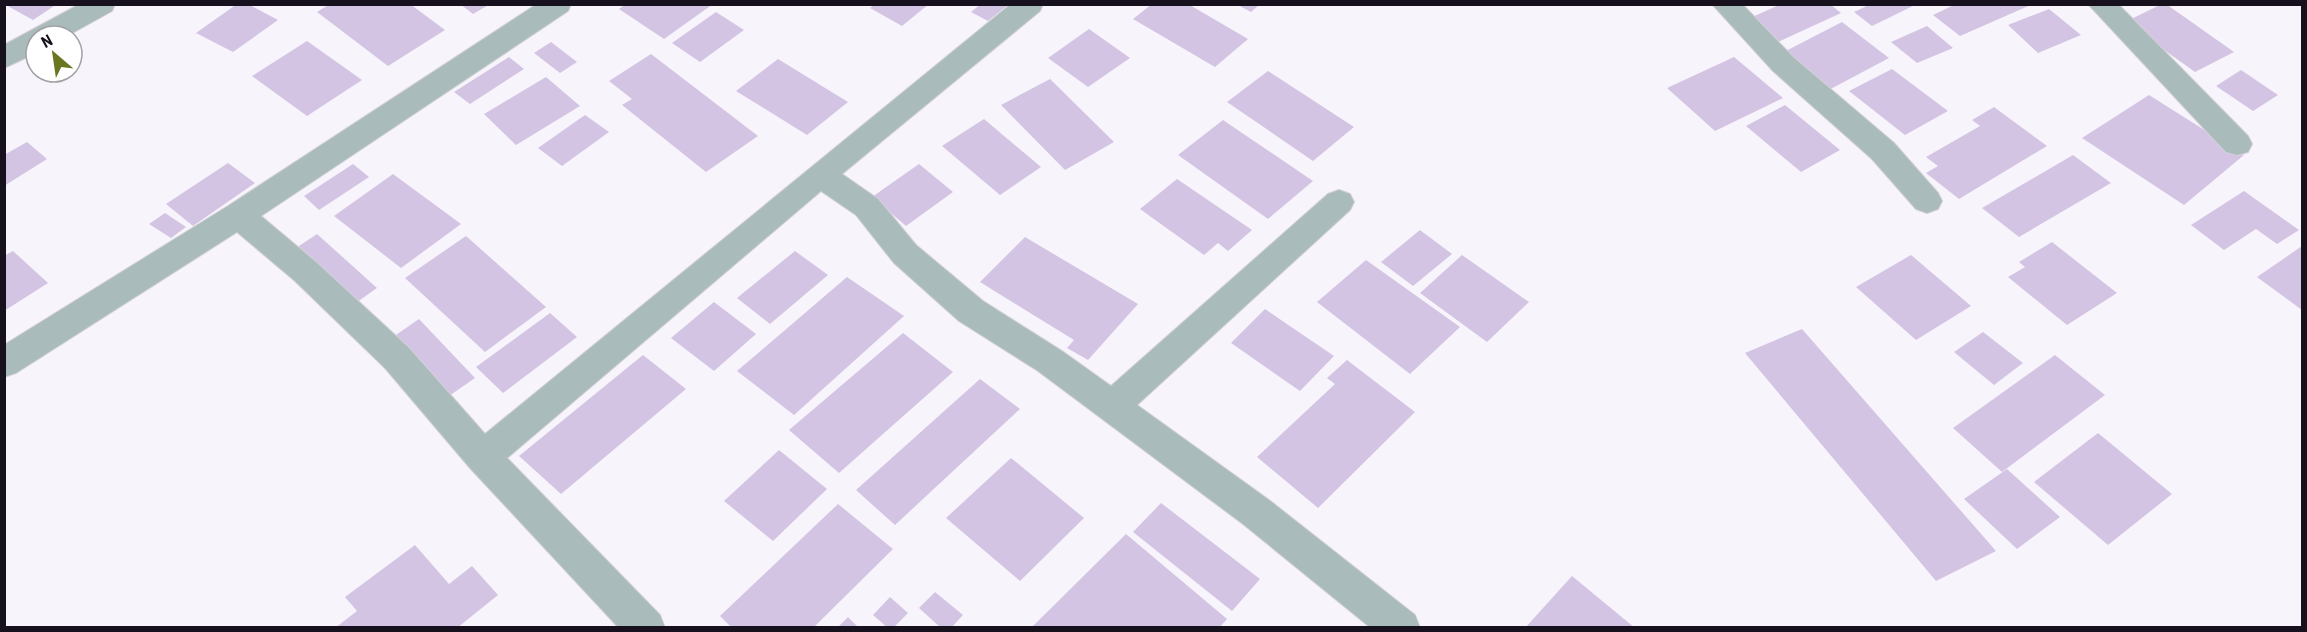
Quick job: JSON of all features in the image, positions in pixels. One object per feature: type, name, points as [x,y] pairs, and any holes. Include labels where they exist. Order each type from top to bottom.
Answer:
[{"type":"street","points":[[66,24],[102,4]]},
{"type":"street","points":[[4,363],[239,215],[558,4]]},
{"type":"street","points":[[483,457],[820,175],[1030,4]]},
{"type":"street","points":[[1725,4],[1783,64],[1883,151],[1927,201]]},
{"type":"street","points":[[2101,4],[2237,144]]},
{"type":"street","points":[[4,58],[24,47]]},
{"type":"street","points":[[820,175],[867,207],[904,254],[971,311],[1050,362],[1256,512],[1401,627]]},
{"type":"street","points":[[1112,408],[1339,202]]},
{"type":"street","points":[[239,215],[306,272],[397,358],[483,457],[612,595],[646,627]]},
{"type":"building","points":[[4,4],[57,4],[33,20]]},
{"type":"building","points":[[237,4],[248,4],[278,20],[233,52],[196,33]]},
{"type":"building","points":[[330,4],[410,4],[445,30],[388,66],[317,12]]},
{"type":"building","points":[[460,4],[490,4],[473,14]]},
{"type":"building","points":[[626,4],[713,4],[664,39],[619,9]]},
{"type":"building","points":[[875,4],[929,4],[902,26],[870,8]]},
{"type":"building","points":[[981,4],[1009,4],[988,21],[971,12]]},
{"type":"building","points":[[1152,4],[1188,4],[1248,39],[1215,67],[1133,19]]},
{"type":"building","points":[[1236,4],[1260,4],[1251,12]]},
{"type":"building","points":[[1781,4],[1830,4],[1841,13],[1776,43],[1748,19]]},
{"type":"building","points":[[1871,4],[1917,4],[1872,26],[1854,12]]},
{"type":"building","points":[[1956,4],[2033,4],[1960,36],[1933,15]]},
{"type":"building","points":[[2166,4],[2234,52],[2195,72],[2125,22]]},
{"type":"building","points":[[2049,9],[2081,35],[2038,53],[2008,25]]},
{"type":"building","points":[[716,12],[744,30],[700,62],[672,43]]},
{"type":"building","points":[[1842,22],[1889,58],[1825,92],[1778,55]]},
{"type":"building","points":[[1927,26],[1953,48],[1917,63],[1891,42]]},
{"type":"building","points":[[1089,29],[1130,58],[1088,87],[1048,58]]},
{"type":"building","points":[[307,41],[362,80],[307,116],[252,76]]},
{"type":"building","points":[[551,42],[577,62],[560,73],[534,53]]},
{"type":"building","points":[[651,54],[758,136],[706,172],[622,105],[632,99],[609,81]]},
{"type":"building","points":[[509,57],[524,69],[470,104],[454,92]]},
{"type":"building","points":[[1734,57],[1783,98],[1715,131],[1667,88]]},
{"type":"building","points":[[778,59],[848,102],[807,135],[736,91]]},
{"type":"building","points":[[1892,69],[1948,111],[1905,135],[1849,91]]},
{"type":"building","points":[[2241,70],[2278,95],[2253,111],[2216,86]]},
{"type":"building","points":[[1268,71],[1354,127],[1313,161],[1227,102]]},
{"type":"building","points":[[546,77],[580,106],[516,145],[484,114]]},
{"type":"building","points":[[1050,79],[1114,142],[1065,170],[1001,105]]},
{"type":"building","points":[[2149,95],[2244,155],[2184,205],[2082,138]]},
{"type":"building","points":[[1785,105],[1840,150],[1801,172],[1746,126]]},
{"type":"building","points":[[1994,107],[2047,146],[1959,199],[1926,173],[1938,166],[1926,157],[1980,126],[1972,120]]},
{"type":"building","points":[[585,115],[609,132],[562,166],[538,148]]},
{"type":"building","points":[[984,119],[1041,167],[1000,195],[942,146]]},
{"type":"building","points":[[1223,120],[1313,181],[1268,219],[1178,155]]},
{"type":"building","points":[[27,142],[47,159],[4,186],[4,155]]},
{"type":"building","points":[[2073,155],[2111,183],[2019,237],[1982,208]]},
{"type":"building","points":[[228,163],[255,183],[193,226],[166,204]]},
{"type":"building","points":[[353,164],[369,177],[319,210],[304,196]]},
{"type":"building","points":[[919,164],[953,192],[906,226],[872,197]]},
{"type":"building","points":[[393,174],[461,224],[401,268],[334,216]]},
{"type":"building","points":[[1177,179],[1252,230],[1228,251],[1218,243],[1204,255],[1140,209]]},
{"type":"building","points":[[2244,191],[2299,230],[2277,244],[2256,229],[2224,250],[2191,225]]},
{"type":"building","points":[[165,213],[186,227],[171,238],[149,224]]},
{"type":"building","points":[[1420,230],[1452,254],[1413,286],[1381,262]]},
{"type":"building","points":[[317,234],[377,288],[353,305],[293,250]]},
{"type":"building","points":[[466,236],[546,307],[485,352],[405,278]]},
{"type":"building","points":[[1025,237],[1138,304],[1088,360],[1067,348],[1074,340],[980,282]]},
{"type":"building","points":[[2052,242],[2117,293],[2067,325],[2008,277],[2025,267],[2019,262]]},
{"type":"building","points":[[2302,246],[2302,310],[2257,277]]},
{"type":"building","points":[[13,251],[48,283],[4,311],[4,256]]},
{"type":"building","points":[[795,251],[828,275],[770,324],[737,298]]},
{"type":"building","points":[[1462,255],[1529,302],[1487,342],[1420,293]]},
{"type":"building","points":[[1911,255],[1971,306],[1916,340],[1856,287]]},
{"type":"building","points":[[1366,260],[1460,327],[1410,374],[1317,302]]},
{"type":"building","points":[[847,277],[904,316],[794,415],[737,371]]},
{"type":"building","points":[[714,302],[756,334],[714,371],[671,338]]},
{"type":"building","points":[[1265,309],[1334,356],[1300,391],[1231,343]]},
{"type":"building","points":[[550,313],[577,337],[503,393],[476,367]]},
{"type":"building","points":[[419,319],[475,378],[449,396],[393,337]]},
{"type":"building","points":[[1802,329],[1996,551],[1936,581],[1745,353]]},
{"type":"building","points":[[1983,332],[2023,363],[1994,385],[1954,352]]},
{"type":"building","points":[[903,333],[953,372],[839,473],[789,430]]},
{"type":"building","points":[[643,355],[686,389],[561,494],[519,456]]},
{"type":"building","points":[[2055,355],[2105,395],[2002,472],[1953,428]]},
{"type":"building","points":[[1347,360],[1415,412],[1318,508],[1257,457],[1335,384],[1327,378]]},
{"type":"building","points":[[980,379],[1020,409],[895,525],[856,490]]},
{"type":"building","points":[[2098,433],[2172,494],[2108,545],[2034,482]]},
{"type":"building","points":[[779,450],[827,489],[773,541],[724,501]]},
{"type":"building","points":[[1011,458],[1084,518],[1020,581],[946,518]]},
{"type":"building","points":[[2007,469],[2060,517],[2017,549],[1964,499]]},
{"type":"building","points":[[1161,503],[1260,579],[1232,611],[1133,532]]},
{"type":"building","points":[[838,504],[893,549],[813,628],[732,628],[720,616]]},
{"type":"building","points":[[1126,534],[1227,619],[1219,628],[1031,628]]},
{"type":"building","points":[[415,545],[449,584],[472,566],[498,595],[457,628],[335,628],[357,611],[345,597]]},
{"type":"building","points":[[1572,576],[1635,628],[1525,628]]},
{"type":"building","points":[[935,592],[963,615],[951,628],[941,628],[919,608]]},
{"type":"building","points":[[890,597],[908,613],[893,628],[888,628],[873,615]]},
{"type":"building","points":[[848,617],[859,628],[837,628]]}]
